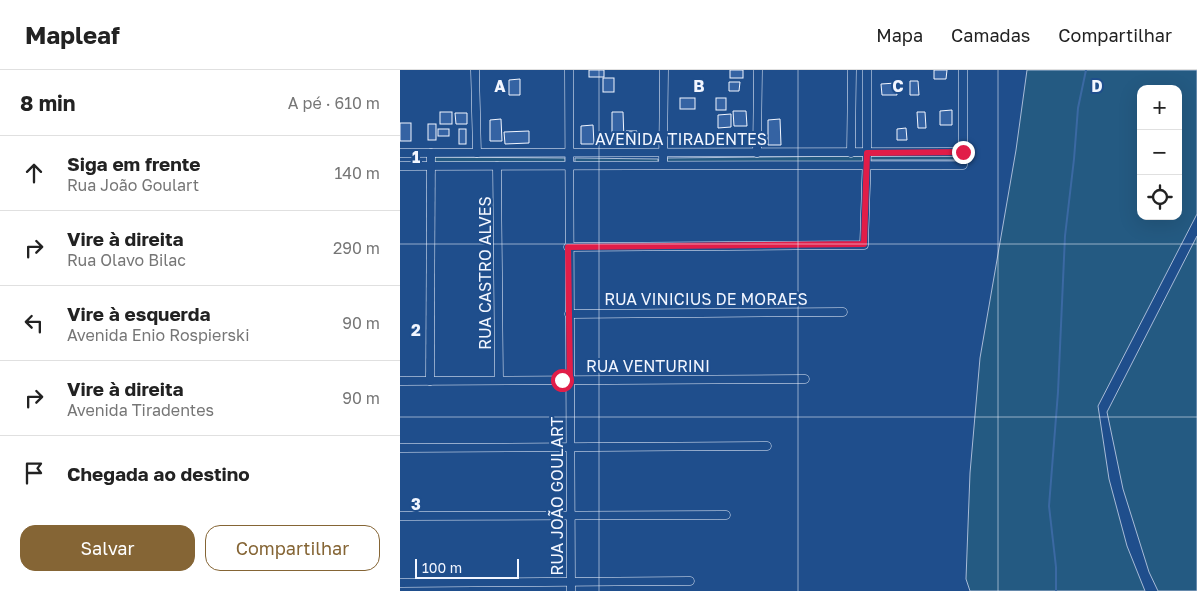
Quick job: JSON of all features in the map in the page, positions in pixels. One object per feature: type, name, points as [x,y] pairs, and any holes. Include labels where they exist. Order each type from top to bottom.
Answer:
[{"type":"street","points":[[475,70],[477,153]]},
{"type":"street","name":"RUA JOÃO GOULART","points":[[569,70],[568,247],[571,591]]},
{"type":"street","points":[[663,165],[664,70]]},
{"type":"street","points":[[758,70],[758,153]]},
{"type":"street","points":[[851,153],[852,70]]},
{"type":"street","points":[[568,247],[864,244],[867,165],[867,70]]},
{"type":"street","points":[[963,70],[963,152]]},
{"type":"street","name":"AVENIDA TIRADENTES","points":[[400,153],[963,152],[962,164],[400,166]]},
{"type":"street","points":[[430,381],[431,153]]},
{"type":"street","name":"RUA CASTRO ALVES","points":[[498,166],[499,380]]},
{"type":"street","name":"RUA VINICIUS DE MORAES","points":[[569,314],[843,312]]},
{"type":"street","name":"RUA VENTURINI","points":[[400,381],[806,378]]},
{"type":"street","points":[[400,448],[766,446]]},
{"type":"street","points":[[400,516],[726,514]]},
{"type":"street","points":[[400,583],[690,581]]},
{"type":"shaded area","points":[[1027,70],[1197,70],[1197,214],[1098,406],[1109,479],[1127,546],[1145,591],[970,591],[966,579],[970,473],[980,358],[1016,150]]},
{"type":"shaded area","points":[[958,155],[958,160],[870,160],[870,156]]},
{"type":"shaded area","points":[[864,156],[864,162],[667,163],[667,158]]},
{"type":"shaded area","points":[[434,157],[565,158],[565,164],[434,164]]},
{"type":"shaded area","points":[[575,158],[658,159],[658,164],[575,164]]},
{"type":"shaded area","points":[[1197,236],[1197,591],[1158,591],[1149,572],[1123,489],[1107,412]]},
{"type":"building","points":[[589,70],[604,70],[604,77],[589,77]]},
{"type":"building","points":[[730,70],[743,70],[743,78],[730,78]]},
{"type":"building","points":[[934,70],[947,70],[946,79],[934,79]]},
{"type":"building","points":[[603,78],[614,78],[614,92],[603,92]]},
{"type":"building","points":[[520,79],[520,95],[509,95],[509,80]]},
{"type":"building","points":[[910,81],[918,81],[919,95],[910,95]]},
{"type":"building","points":[[729,82],[740,82],[739,91],[729,91]]},
{"type":"building","points":[[896,83],[897,95],[882,95],[881,84]]},
{"type":"building","points":[[680,98],[695,98],[695,109],[680,109]]},
{"type":"building","points":[[716,98],[726,98],[726,110],[716,110]]},
{"type":"building","points":[[952,110],[952,125],[940,125],[940,111]]},
{"type":"building","points":[[733,111],[746,111],[747,126],[734,126]]},
{"type":"building","points":[[440,112],[452,112],[452,124],[440,124]]},
{"type":"building","points":[[612,112],[623,112],[624,140],[612,140]]},
{"type":"building","points":[[917,112],[925,112],[926,128],[918,128]]},
{"type":"building","points":[[455,113],[467,113],[467,124],[456,124]]},
{"type":"building","points":[[731,114],[731,127],[718,128],[718,115]]},
{"type":"building","points":[[501,119],[502,141],[490,141],[490,120]]},
{"type":"building","points":[[780,119],[781,145],[768,145],[768,120]]},
{"type":"building","points":[[400,123],[411,123],[411,141],[400,141]]},
{"type":"building","points":[[428,124],[436,124],[436,140],[428,140]]},
{"type":"building","points":[[593,125],[594,144],[581,144],[581,126]]},
{"type":"building","points":[[906,128],[907,140],[897,140],[897,129]]},
{"type":"building","points":[[438,129],[449,129],[449,136],[438,136]]},
{"type":"building","points":[[459,129],[466,129],[466,144],[459,144]]},
{"type":"building","points":[[529,131],[529,143],[505,144],[504,132]]},
{"type":"building","points":[[626,131],[637,131],[637,143],[626,144]]},
{"type":"waterway","points":[[1056,591],[1056,567],[1049,506],[1058,392],[1065,236],[1078,108],[1086,70]]},
{"type":"route","points":[[562,380],[570,380],[568,247],[864,244],[867,153],[963,152]]}]
